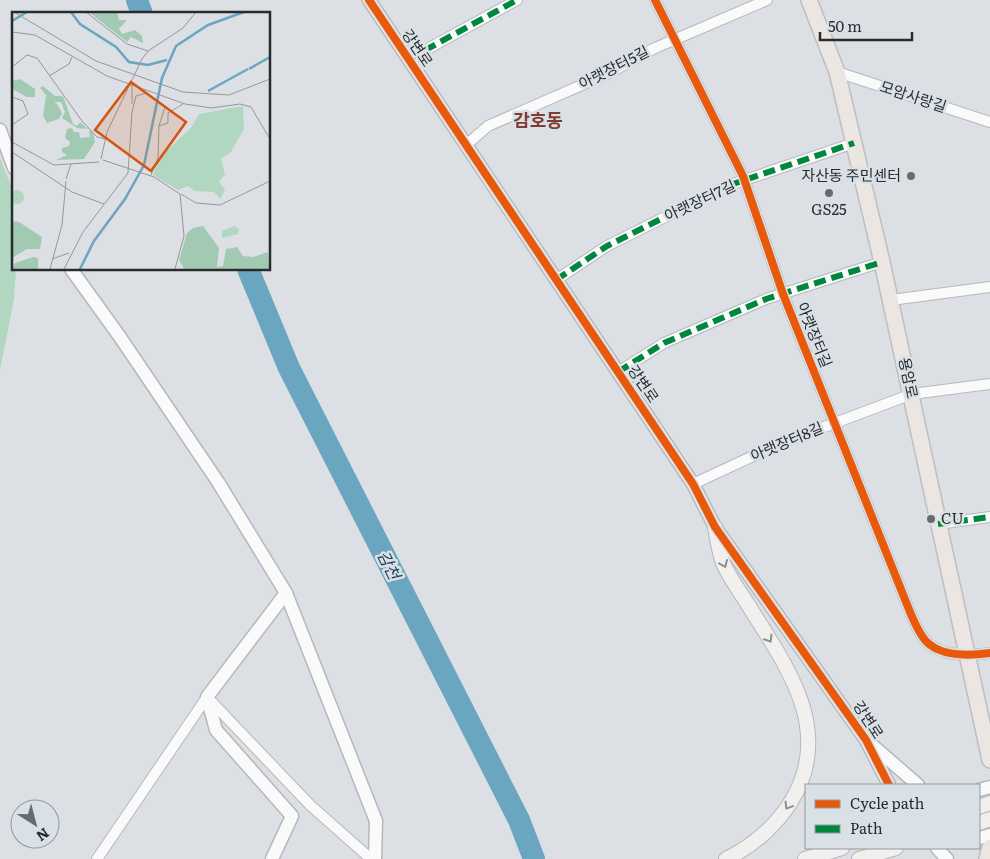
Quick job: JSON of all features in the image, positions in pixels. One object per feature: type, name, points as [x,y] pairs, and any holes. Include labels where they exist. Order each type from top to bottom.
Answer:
[{"type":"main road","name":"용암로","points":[[809,0],[837,72],[854,143],[912,394],[938,524],[990,760]]},
{"type":"main road","points":[[715,526],[724,564],[792,675],[810,738],[808,762],[803,779],[780,819],[760,837],[726,859]]},
{"type":"main road","points":[[987,859],[990,847]]},
{"type":"main road","points":[[805,859],[839,849]]},
{"type":"main road","points":[[858,859],[893,849]]},
{"type":"street","name":"강변로","points":[[369,0],[693,484],[715,526],[866,740],[888,784]]},
{"type":"street","points":[[409,59],[517,0]]},
{"type":"street","name":"아랫장터길","points":[[655,0],[744,180],[783,294],[908,607],[922,636],[930,646],[968,656]]},
{"type":"street","name":"아랫장터5길","points":[[466,145],[488,126],[608,74],[654,48],[767,0]]},
{"type":"street","name":"모암사랑길","points":[[837,72],[990,122]]},
{"type":"street","points":[[0,130],[12,163]]},
{"type":"street","name":"아랫장터7길","points":[[556,280],[607,246],[727,186],[854,143]]},
{"type":"street","points":[[618,372],[664,343],[783,294],[882,262]]},
{"type":"street","points":[[72,270],[218,482],[286,593],[376,821],[373,859]]},
{"type":"street","points":[[890,300],[990,287]]},
{"type":"street","name":"아랫장터8길","points":[[693,484],[780,444],[912,394],[990,384]]},
{"type":"street","points":[[938,524],[990,517]]},
{"type":"street","points":[[97,859],[207,697],[286,593]]},
{"type":"street","points":[[968,656],[990,653]]},
{"type":"street","points":[[207,697],[216,730],[292,816],[272,859]]},
{"type":"street","points":[[207,697],[310,805],[373,859]]},
{"type":"street","name":"강변로","points":[[866,740],[917,784]]},
{"type":"green space","points":[[0,158],[12,189],[12,270],[16,270],[14,299],[0,370]]},
{"type":"waterway","name":"감천","points":[[137,0],[141,12]]},
{"type":"waterway","name":"감천","points":[[248,270],[289,368],[519,820],[534,859]]},
{"type":"marked path","points":[[409,59],[517,0]]},
{"type":"marked path","points":[[556,280],[607,246],[727,186],[854,143]]},
{"type":"marked path","points":[[618,372],[664,343],[766,299],[882,262]]},
{"type":"marked path","points":[[938,524],[990,517]]},
{"type":"cycle path","points":[[369,0],[693,484],[715,527],[866,740],[888,784]]},
{"type":"cycle path","points":[[655,0],[743,176],[783,294],[916,626],[928,643],[943,651],[953,654],[972,655],[990,653]]},
{"type":"place","name":"자산동 주민센터","points":[[911,176]]},
{"type":"place","name":"GS25","points":[[829,193]]},
{"type":"place","name":"CU","points":[[931,519]]},
{"type":"district","name":"감호동","points":[[538,121]]}]
